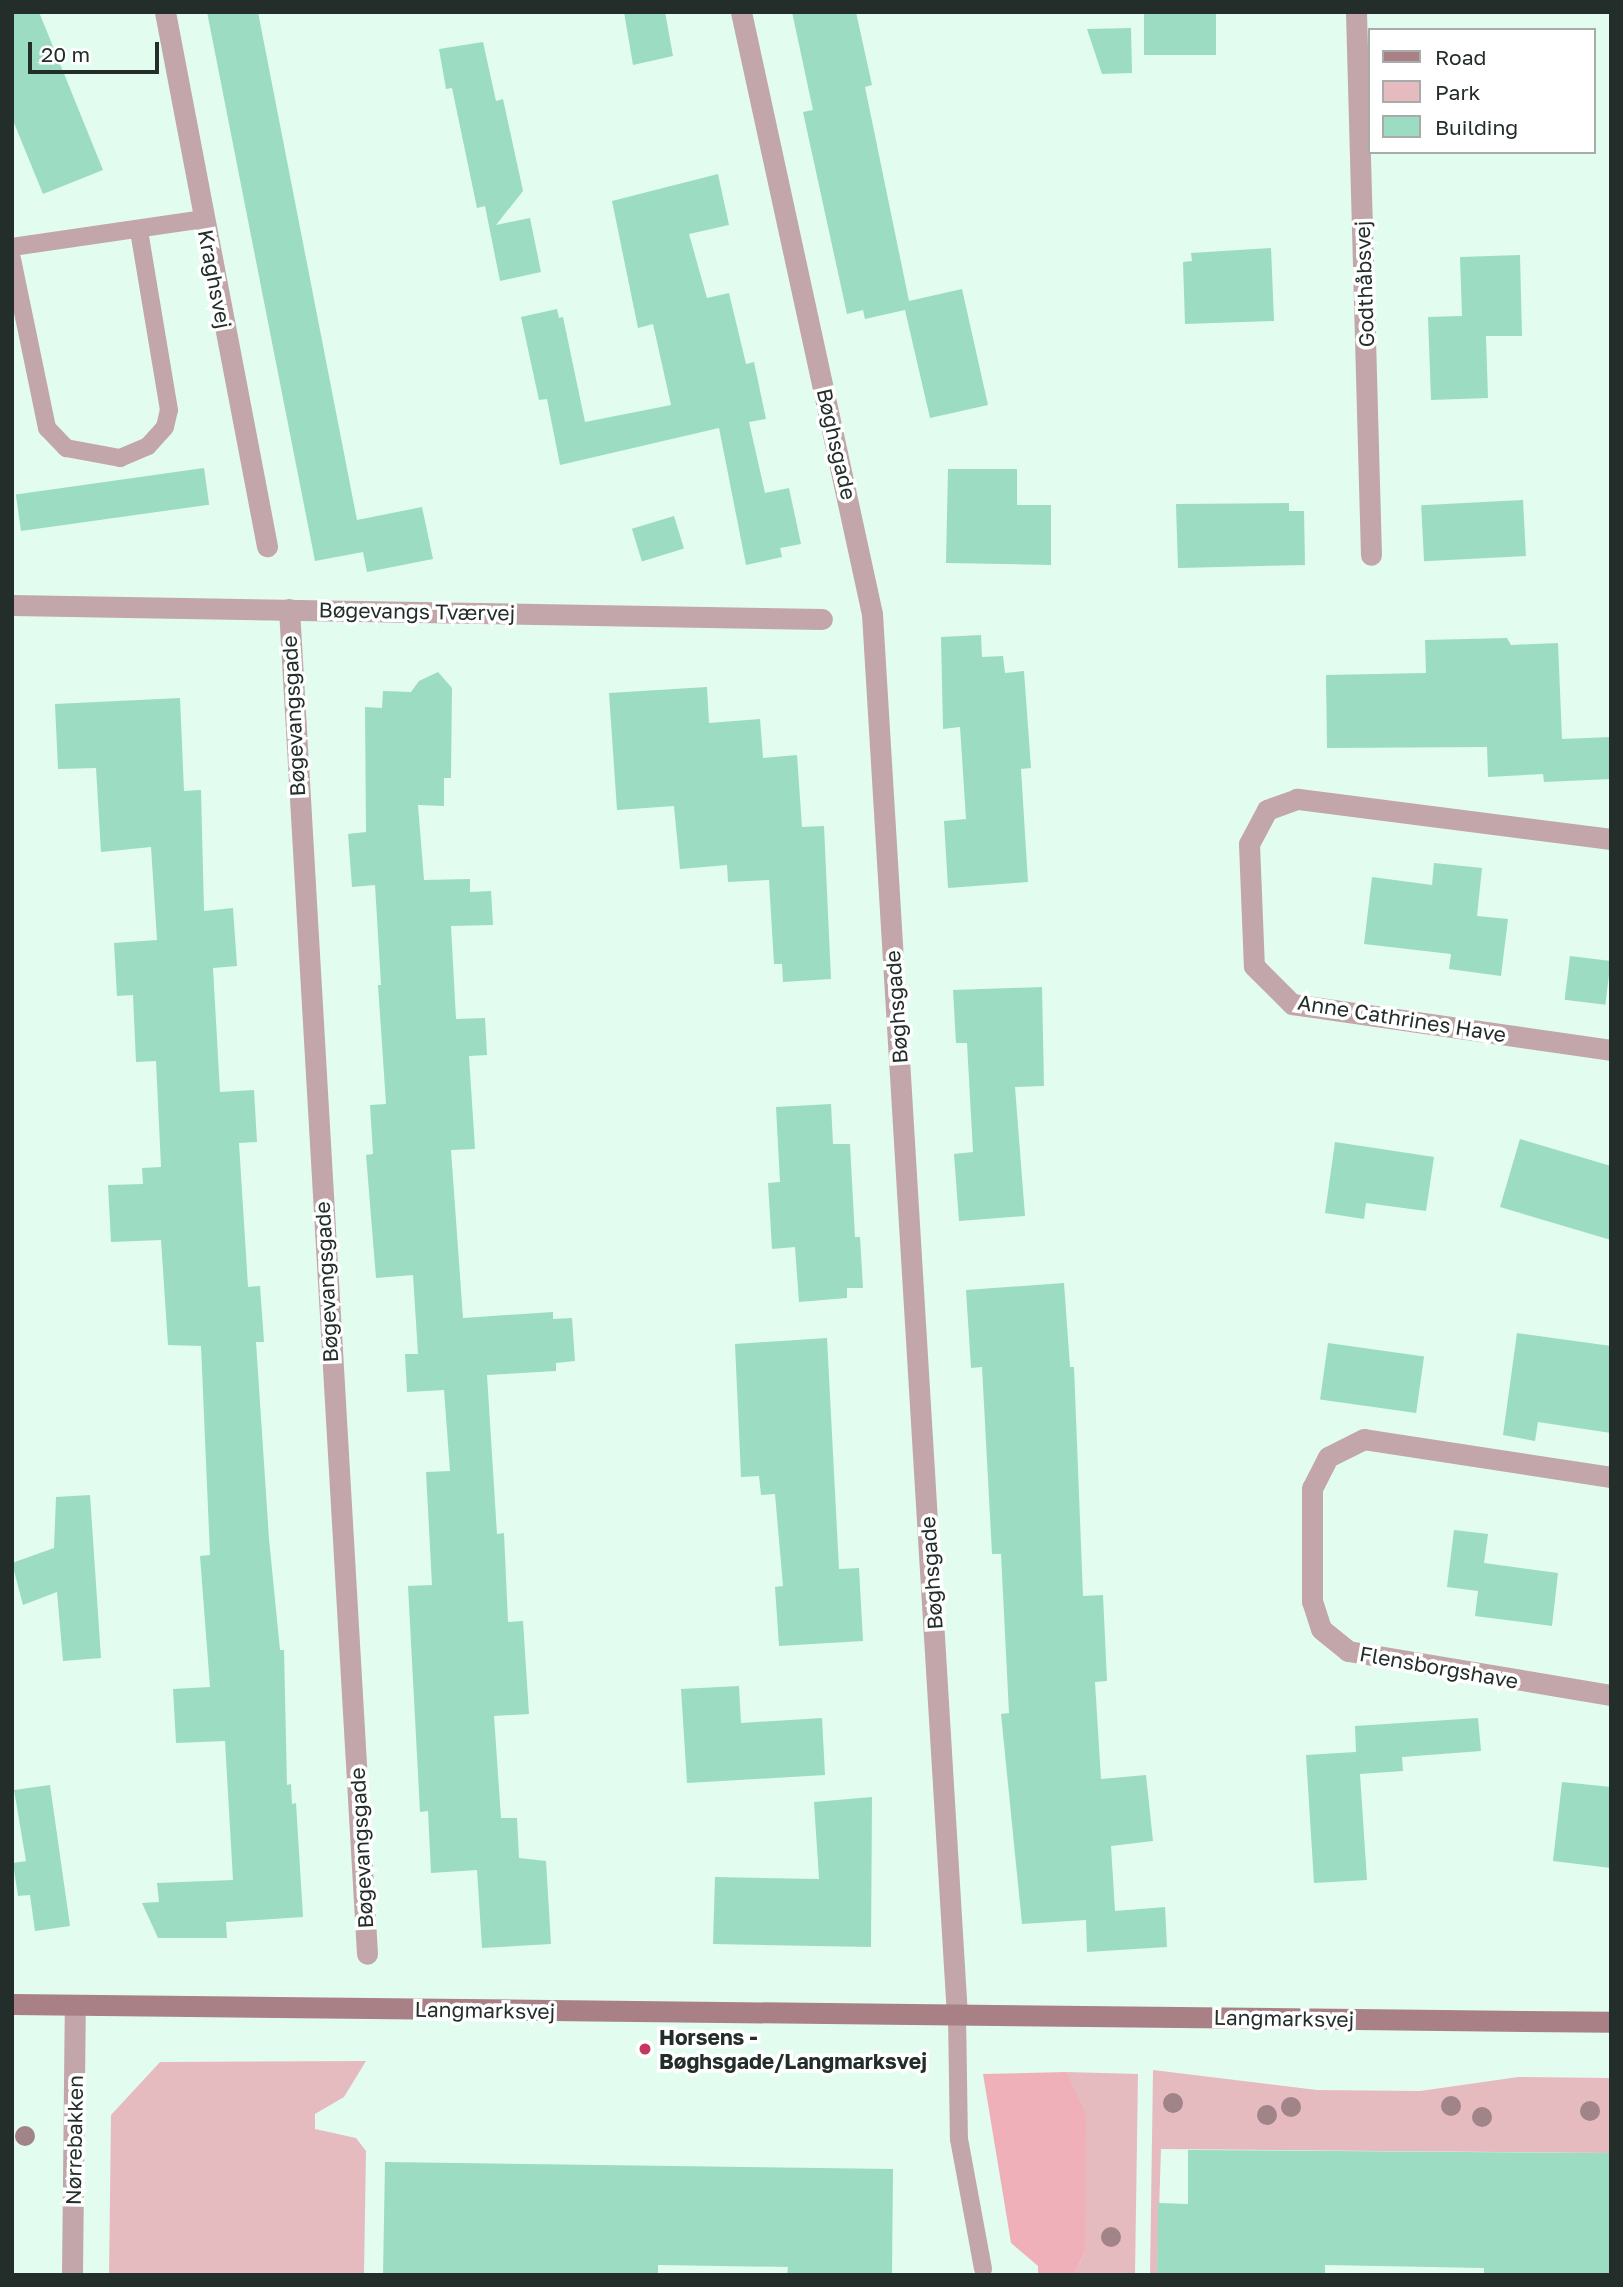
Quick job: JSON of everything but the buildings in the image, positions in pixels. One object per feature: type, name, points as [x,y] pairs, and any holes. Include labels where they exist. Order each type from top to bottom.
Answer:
[{"type":"main road","name":"Langmarksvej","points":[[12,2004],[1611,2022]]},
{"type":"street","name":"Kraghsvej","points":[[165,12],[267,546]]},
{"type":"street","name":"Bøghsgade","points":[[741,12],[870,603],[957,2015]]},
{"type":"street","name":"Godthåbsvej","points":[[1356,12],[1371,555]]},
{"type":"street","name":"Bøgevangs Tværvej","points":[[12,605],[822,618]]},
{"type":"street","name":"Bøgevangsgade","points":[[289,609],[287,640],[367,1954]]},
{"type":"street","name":"Anne Cathrines Have","points":[[1611,839],[1297,799],[1267,810],[1249,844],[1254,965],[1292,1004],[1611,1050]]},
{"type":"street","name":"Flensborgshave","points":[[1611,1477],[1364,1439],[1328,1457],[1312,1489],[1312,1601],[1321,1629],[1348,1651],[1611,1695]]},
{"type":"street","name":"Nørrebakken","points":[[72,2275],[75,2005]]},
{"type":"lane","points":[[12,247],[204,219]]},
{"type":"lane","points":[[12,259],[47,428],[66,448],[120,458],[148,446],[165,427],[169,410],[139,230]]},
{"type":"lane","points":[[957,2015],[959,2139],[983,2269]]},
{"type":"green space","points":[[366,2061],[344,2097],[315,2114],[315,2129],[356,2138],[366,2151],[364,2275],[109,2275],[111,2115],[160,2062]]},
{"type":"green space","points":[[1153,2070],[1317,2090],[1420,2091],[1518,2077],[1611,2078],[1611,2153],[1161,2149],[1157,2275],[1150,2275]]},
{"type":"green space","points":[[1066,2072],[1138,2074],[1135,2275],[1074,2275],[1085,2252]]},
{"type":"shaded area","points":[[1066,2072],[1086,2114],[1085,2252],[1074,2275],[1038,2275],[1038,2266],[1011,2243],[983,2074]]},
{"type":"place","name":"Horsens - Bøghsgade/Langmarksvej","points":[[645,2049]]}]
